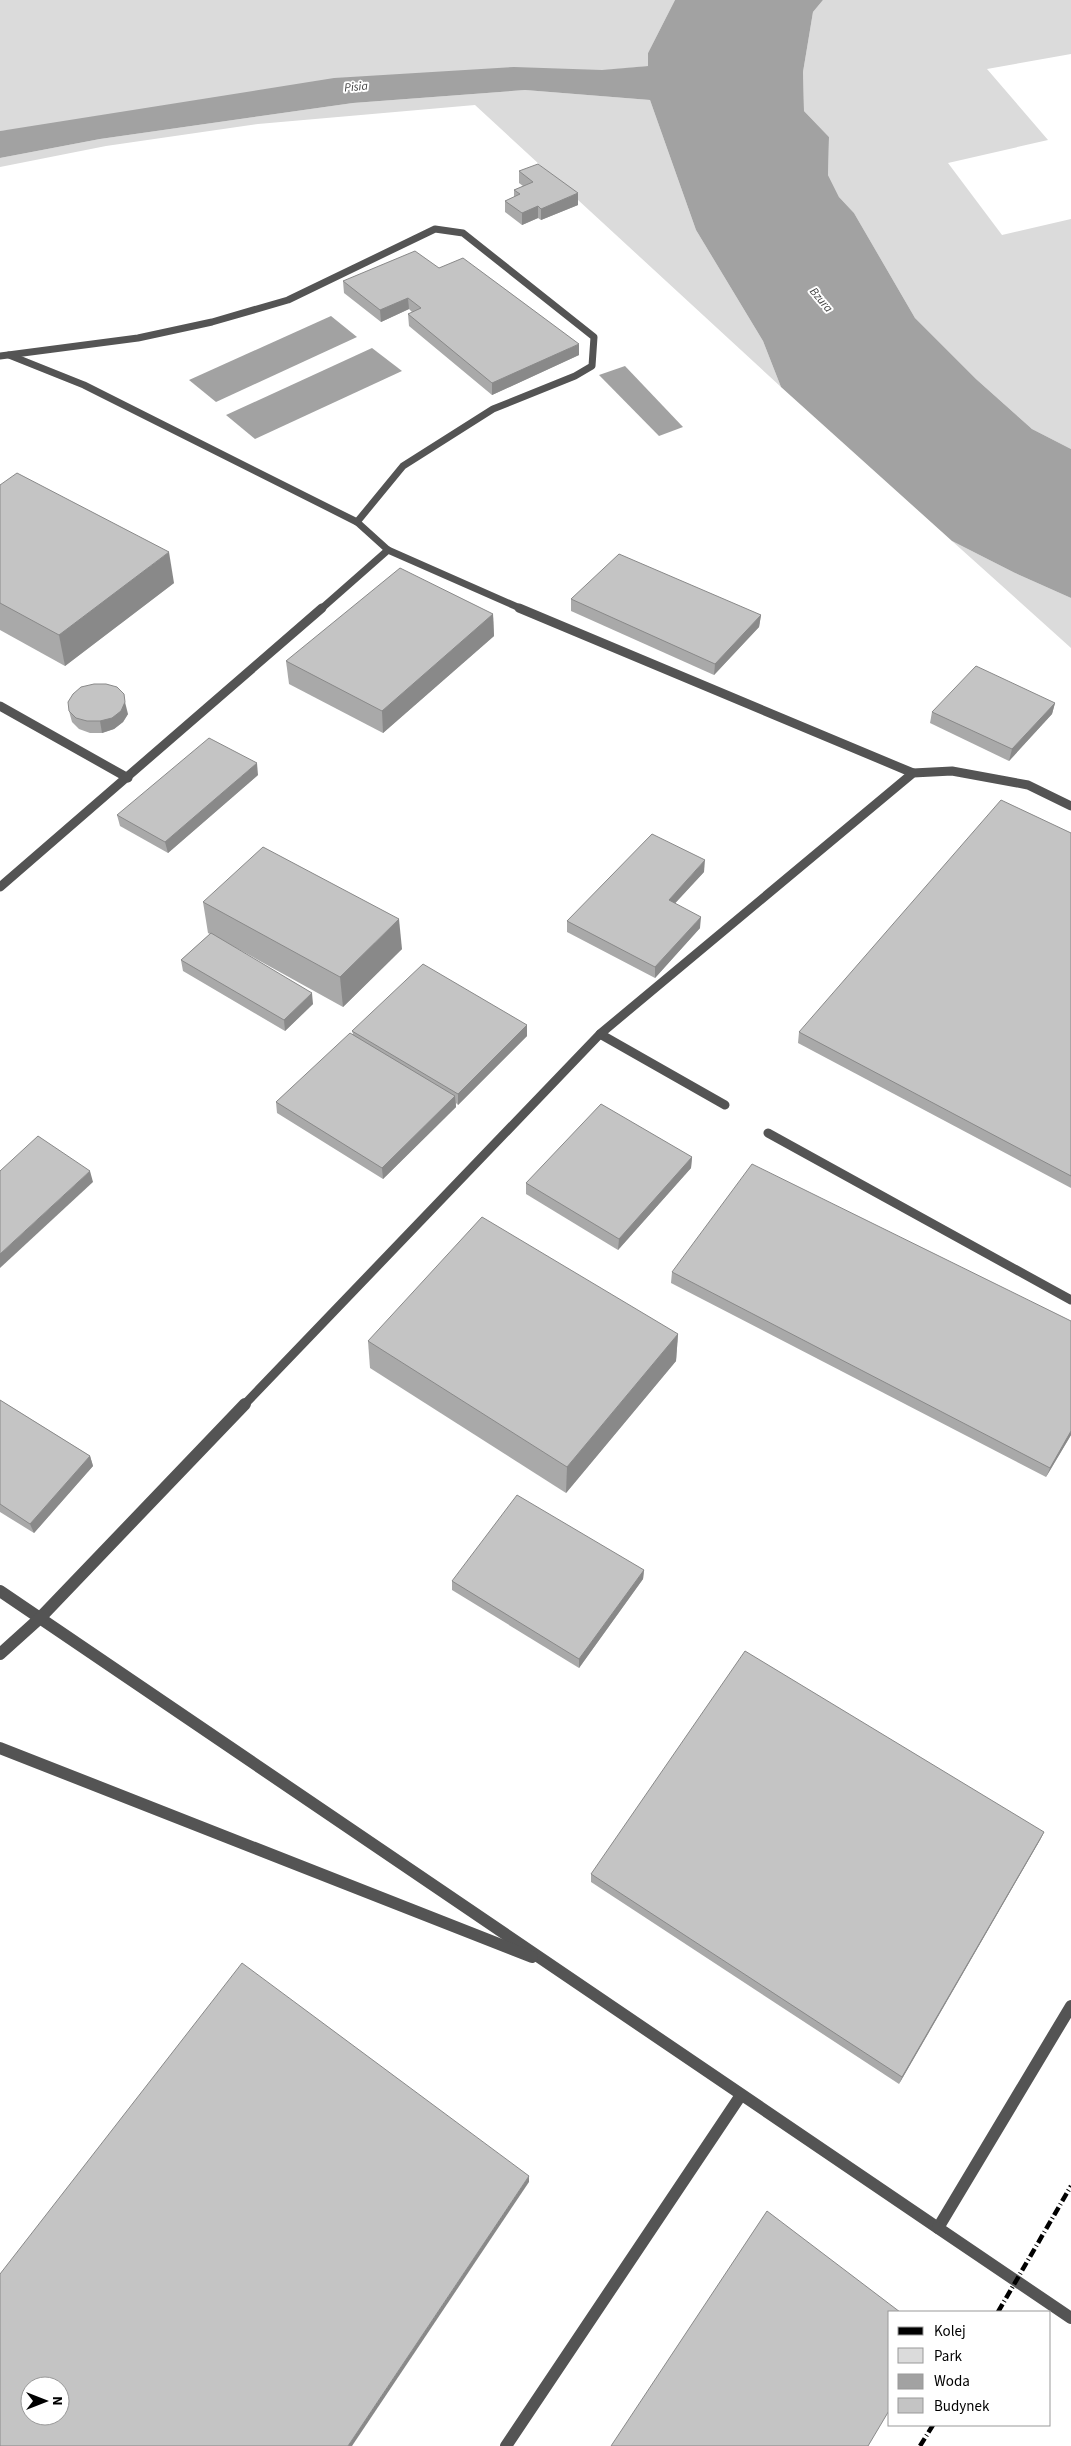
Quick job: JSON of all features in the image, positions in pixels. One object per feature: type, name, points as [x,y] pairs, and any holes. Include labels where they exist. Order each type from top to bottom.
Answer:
[{"type":"lane","points":[[0,356],[138,338],[212,322],[288,300],[434,229],[463,233],[594,337],[592,366],[575,376],[493,409],[403,466],[357,522]]},
{"type":"lane","points":[[9,355],[84,385],[357,522],[388,550],[560,626],[913,773],[952,771],[1028,786],[1071,806]]},
{"type":"lane","points":[[0,887],[128,778],[388,550]]},
{"type":"lane","points":[[0,706],[128,778]]},
{"type":"lane","points":[[0,1654],[40,1618],[600,1034],[913,773]]},
{"type":"lane","points":[[600,1034],[725,1105]]},
{"type":"lane","points":[[768,1133],[1071,1300]]},
{"type":"lane","points":[[0,1591],[1071,2318]]},
{"type":"lane","points":[[0,1748],[549,1964]]},
{"type":"lane","points":[[938,2228],[1071,2006]]},
{"type":"lane","points":[[506,2446],[741,2095]]},
{"type":"green space","points":[[0,0],[675,0],[648,53],[649,66],[0,131]]},
{"type":"green space","points":[[823,0],[1071,0],[1071,54],[987,69],[1048,140],[948,163],[1002,235],[1071,219],[1071,449],[1032,429],[976,379],[915,318],[854,213],[839,197],[828,175],[829,137],[804,111],[803,72],[813,12]]},
{"type":"green space","points":[[525,90],[650,100],[696,230],[763,341],[781,387],[475,105],[258,124],[106,146],[0,167],[0,158],[100,139],[353,103]]},
{"type":"green space","points":[[952,541],[1015,573],[1071,598],[1071,648]]},
{"type":"water","points":[[675,0],[823,0],[813,12],[803,72],[804,111],[829,137],[828,175],[839,197],[854,213],[915,318],[976,379],[1032,429],[1071,449],[1071,598],[1015,573],[952,541],[781,387],[763,341],[696,230],[650,100],[525,90],[353,103],[100,139],[0,158],[0,131],[334,78],[514,67],[602,70],[648,66],[648,53]]},
{"type":"water","points":[[331,316],[357,337],[216,402],[189,380]]},
{"type":"water","points":[[372,348],[402,371],[255,439],[226,415]]},
{"type":"water","points":[[625,366],[683,427],[659,436],[599,375]]},
{"type":"building","points":[[538,164],[578,193],[541,209],[538,206],[522,213],[505,201],[520,194],[514,190],[533,182],[519,171]]},
{"type":"building","points":[[415,251],[439,268],[463,258],[579,344],[492,383],[408,314],[421,308],[408,298],[380,310],[343,281]]},
{"type":"building","points":[[17,473],[169,552],[59,635],[0,603],[0,485]]},
{"type":"building","points":[[619,554],[761,615],[715,664],[571,599]]},
{"type":"building","points":[[400,568],[493,614],[382,711],[286,661]]},
{"type":"building","points":[[976,666],[1055,703],[1012,749],[932,712]]},
{"type":"building","points":[[106,684],[117,687],[124,694],[125,702],[121,711],[112,718],[100,721],[87,721],[76,718],[69,711],[68,702],[81,687]]},
{"type":"building","points":[[209,738],[257,763],[165,842],[117,815]]},
{"type":"building","points":[[1001,800],[1071,833],[1071,1176],[799,1032]]},
{"type":"building","points":[[652,834],[705,860],[669,900],[701,917],[655,967],[567,921]]},
{"type":"building","points":[[263,847],[399,919],[340,977],[203,902]]},
{"type":"building","points":[[211,933],[312,993],[284,1020],[181,960]]},
{"type":"building","points":[[423,964],[527,1025],[458,1094],[352,1031]]},
{"type":"building","points":[[350,1033],[455,1096],[382,1168],[276,1102]]},
{"type":"building","points":[[601,1104],[692,1157],[619,1239],[526,1183]]},
{"type":"building","points":[[38,1136],[90,1171],[0,1254],[0,1171]]},
{"type":"building","points":[[752,1164],[1071,1321],[1071,1431],[1050,1468],[672,1272]]},
{"type":"building","points":[[482,1217],[678,1334],[567,1467],[368,1341]]},
{"type":"building","points":[[0,1400],[90,1456],[30,1524],[0,1504]]},
{"type":"building","points":[[517,1495],[644,1570],[579,1659],[452,1581]]},
{"type":"building","points":[[745,1651],[1044,1832],[902,2077],[591,1874]]},
{"type":"building","points":[[242,1963],[529,2176],[348,2446],[0,2446],[0,2274]]},
{"type":"building","points":[[767,2211],[899,2311],[888,2311],[888,2412],[868,2446],[611,2446]]},
{"type":"railway","points":[[999,2311],[1071,2186]]},
{"type":"railway","points":[[920,2446],[932,2426]]},
{"type":"water label","name":"Pisia","points":[[356,87]]},
{"type":"water label","name":"Bzura","points":[[821,300]]}]
